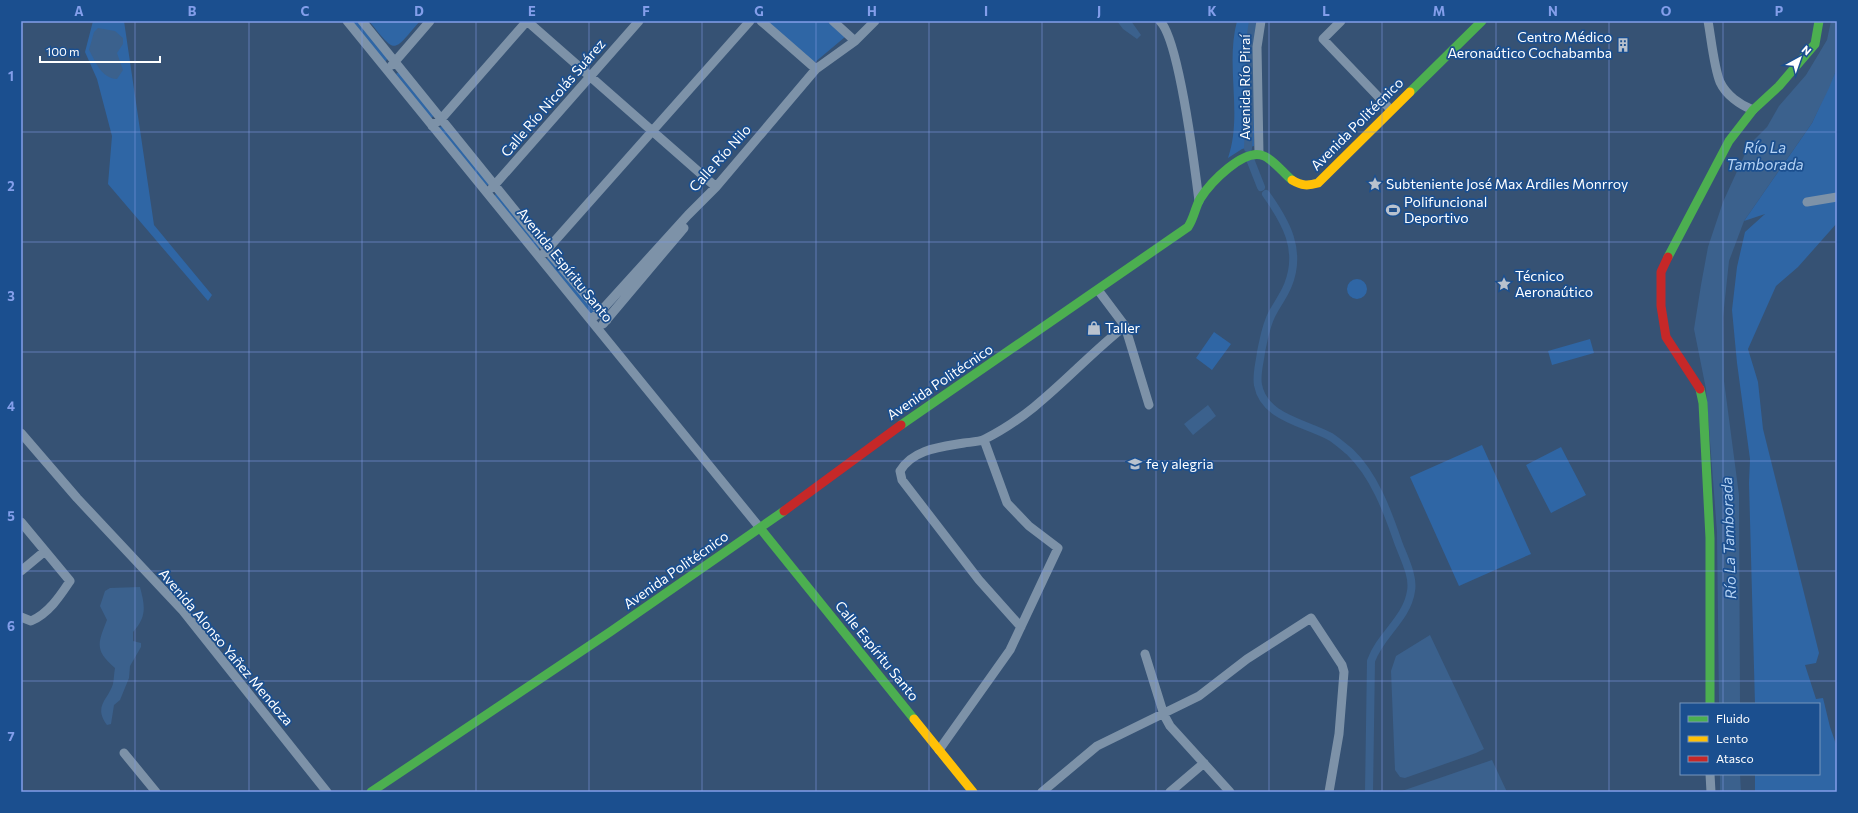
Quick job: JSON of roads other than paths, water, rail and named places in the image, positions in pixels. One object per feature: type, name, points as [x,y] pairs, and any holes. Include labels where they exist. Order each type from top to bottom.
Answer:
[{"type":"main road","name":"Avenida Politécnico","points":[[371,792],[484,718],[760,528],[876,443],[1188,227],[1192,222],[1199,201],[1211,185],[1243,156],[1257,154],[1300,185],[1312,186],[1318,183],[1482,21]]},
{"type":"main road","points":[[1710,703],[1710,538],[1703,403],[1700,391],[1666,337],[1661,306],[1661,272],[1677,237],[1729,141],[1753,110],[1779,86],[1815,44],[1819,21]]},
{"type":"main road","name":"Calle Espíritu Santo","points":[[760,528],[973,792]]},
{"type":"street","name":"Avenida Espíritu Santo","points":[[347,21],[760,528]]},
{"type":"street","name":"Avenida Espíritu Santo","points":[[362,21],[442,118],[547,250],[607,320]]},
{"type":"street","points":[[387,70],[396,62],[430,21]]},
{"type":"street","points":[[432,126],[442,118],[527,21],[716,187]]},
{"type":"street","name":"Calle Río Nicolás Suárez","points":[[487,193],[639,21]]},
{"type":"street","points":[[540,257],[750,21]]},
{"type":"street","points":[[761,21],[816,69]]},
{"type":"street","points":[[833,21],[855,41]]},
{"type":"street","name":"Calle Río Nilo","points":[[591,319],[600,312],[688,215],[716,187],[816,69],[855,41],[875,21]]},
{"type":"street","points":[[1160,21],[1170,40],[1178,75],[1193,153],[1199,201]]},
{"type":"street","name":"Avenida Río Piraí","points":[[1257,154],[1257,47],[1261,21]]},
{"type":"street","points":[[1341,21],[1323,40],[1391,110]]},
{"type":"street","points":[[1708,21],[1720,82],[1738,102],[1753,110]]},
{"type":"street","points":[[1807,202],[1837,198]]},
{"type":"street","points":[[598,329],[685,226],[688,215]]},
{"type":"street","points":[[1098,290],[1125,326],[1149,406]]},
{"type":"street","points":[[1021,627],[979,580],[902,480],[900,471],[904,464],[916,456],[932,449],[984,440],[1029,412],[1095,350],[1125,326]]},
{"type":"street","name":"Avenida Alonso Yañez Mendoza","points":[[21,432],[77,498],[183,611],[327,792]]},
{"type":"street","points":[[939,750],[1010,650],[1058,548],[1030,526],[1007,503],[984,440]]},
{"type":"street","points":[[21,522],[70,581],[58,600],[45,612],[31,621],[23,618]]},
{"type":"street","points":[[21,571],[45,551]]},
{"type":"street","points":[[1042,792],[1097,746],[1164,715],[1199,696],[1247,659],[1311,618],[1342,665],[1344,672],[1338,734],[1330,792]]},
{"type":"street","points":[[1145,654],[1164,715],[1170,726],[1230,792]]},
{"type":"street","points":[[124,753],[156,792]]},
{"type":"street","points":[[1170,792],[1204,763]]},
{"type":"street","points":[[1710,775],[1710,792]]},
{"type":"water","points":[[1117,21],[1131,21],[1141,35],[1137,39],[1123,29]]},
{"type":"water","name":"Río La Tamborada","points":[[1831,21],[1837,21],[1837,68],[1829,88],[1812,123],[1744,221],[1729,261],[1723,317],[1724,381],[1739,495],[1740,703],[1719,703],[1717,532],[1706,389],[1694,329],[1701,285],[1708,247],[1723,202],[1749,145],[1767,127],[1779,106],[1806,75],[1827,40]]},
{"type":"water","points":[[98,28],[115,31],[123,38],[123,44],[117,53],[123,70],[117,79],[111,78],[103,73],[89,50],[94,32]]},
{"type":"water","points":[[1208,405],[1216,416],[1193,435],[1184,424]]},
{"type":"water","points":[[140,587],[144,611],[138,627],[133,632],[133,641],[141,643],[141,647],[130,666],[129,678],[120,700],[114,705],[111,724],[107,725],[101,713],[101,708],[111,690],[115,668],[108,662],[101,651],[100,641],[107,620],[100,606],[105,591],[110,588]]},
{"type":"water","points":[[1430,635],[1484,749],[1405,778],[1400,777],[1395,770],[1391,671],[1396,656]]},
{"type":"water","points":[[1492,760],[1507,792],[1399,792]]},
{"type":"water","points":[[1720,775],[1740,775],[1741,792],[1720,792]]},
{"type":"waterway","points":[[1248,148],[1251,89],[1249,47],[1253,21]]},
{"type":"waterway","points":[[1250,159],[1261,187]]},
{"type":"waterway","points":[[1266,194],[1280,215],[1290,237],[1293,260],[1292,272],[1288,285],[1271,317],[1264,336],[1257,377],[1262,396],[1268,405],[1277,412],[1287,418],[1331,437],[1359,461],[1379,494],[1408,566],[1411,579],[1412,585],[1409,601],[1399,619],[1380,643],[1371,661],[1369,792]]},
{"type":"place","name":"Centro Médico Aeronaútico Cochabamba","points":[[1623,45]]},
{"type":"place","name":"Subteniente José Max Ardiles Monrroy","points":[[1375,184]]},
{"type":"place","name":"Polifuncional Deportivo","points":[[1393,210]]},
{"type":"place","name":"Técnico Aeronaútico","points":[[1504,284]]},
{"type":"place","name":"Taller","points":[[1094,328]]},
{"type":"place","name":"fe y alegria","points":[[1135,464]]}]
